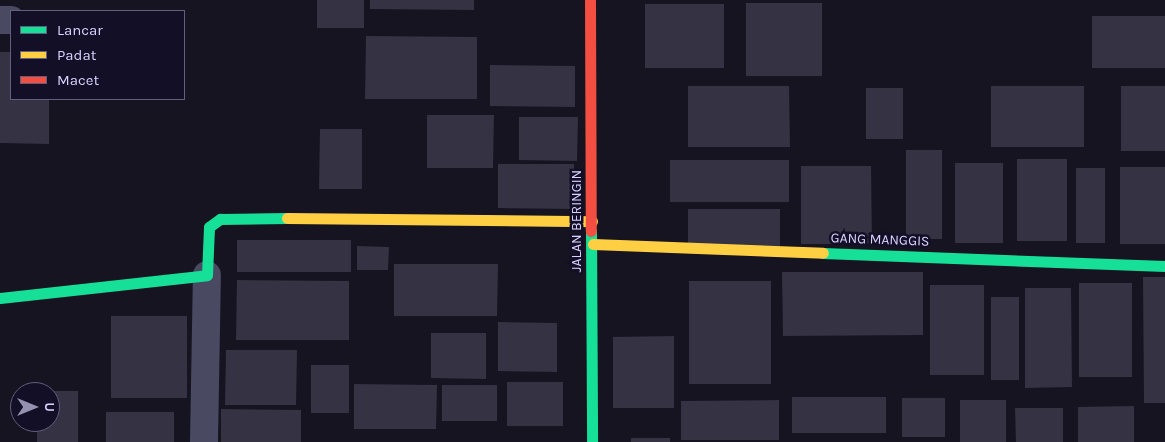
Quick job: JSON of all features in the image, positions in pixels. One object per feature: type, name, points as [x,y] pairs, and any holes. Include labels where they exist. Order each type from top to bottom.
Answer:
[{"type":"street","name":"JALAN BERINGIN","points":[[590,0],[593,244],[592,442]]},
{"type":"street","points":[[204,442],[209,227],[220,219],[407,217],[592,221]]},
{"type":"street","name":"GANG MANGGIS","points":[[593,244],[1165,266]]},
{"type":"street","points":[[0,298],[207,275]]},
{"type":"building","points":[[317,0],[364,0],[364,28],[317,28]]},
{"type":"building","points":[[370,0],[474,0],[474,10],[370,9]]},
{"type":"building","points":[[746,3],[822,3],[822,76],[746,76]]},
{"type":"building","points":[[645,4],[724,4],[724,68],[645,68]]},
{"type":"building","points":[[1092,16],[1165,16],[1165,68],[1092,68]]},
{"type":"building","points":[[366,36],[477,37],[477,99],[365,99]]},
{"type":"building","points":[[0,52],[10,52],[10,100],[49,100],[49,144],[0,143]]},
{"type":"building","points":[[490,65],[575,66],[575,107],[490,106]]},
{"type":"building","points":[[688,86],[789,86],[790,147],[688,147]]},
{"type":"building","points":[[991,86],[1084,86],[1084,147],[991,147]]},
{"type":"building","points":[[1121,86],[1165,86],[1165,151],[1121,151]]},
{"type":"building","points":[[866,88],[903,88],[903,139],[866,139]]},
{"type":"building","points":[[427,115],[494,115],[493,168],[427,168]]},
{"type":"building","points":[[519,117],[578,117],[577,161],[519,160]]},
{"type":"building","points":[[320,129],[362,129],[362,189],[319,189]]},
{"type":"building","points":[[906,150],[942,150],[942,239],[906,239]]},
{"type":"building","points":[[1017,159],[1067,159],[1067,241],[1017,241]]},
{"type":"building","points":[[670,160],[789,160],[789,202],[670,202]]},
{"type":"building","points":[[955,163],[1003,163],[1003,243],[955,243]]},
{"type":"building","points":[[498,164],[574,164],[574,209],[498,208]]},
{"type":"building","points":[[801,166],[871,166],[872,244],[801,244]]},
{"type":"building","points":[[1120,167],[1165,167],[1165,244],[1120,244]]},
{"type":"building","points":[[1076,168],[1105,168],[1105,243],[1076,243]]},
{"type":"building","points":[[688,209],[780,209],[780,246],[688,246]]},
{"type":"building","points":[[237,240],[351,240],[351,272],[237,272]]},
{"type":"building","points":[[357,246],[389,247],[388,270],[357,270]]},
{"type":"building","points":[[394,264],[498,264],[497,316],[394,316]]},
{"type":"building","points":[[782,272],[923,272],[923,335],[783,336]]},
{"type":"building","points":[[1143,277],[1165,277],[1165,403],[1144,403]]},
{"type":"building","points":[[237,280],[349,281],[349,340],[236,340]]},
{"type":"building","points":[[689,281],[771,281],[771,384],[689,384]]},
{"type":"building","points":[[1079,283],[1132,283],[1132,377],[1079,377]]},
{"type":"building","points":[[930,285],[984,285],[984,375],[930,375]]},
{"type":"building","points":[[1025,288],[1071,288],[1072,387],[1025,388]]},
{"type":"building","points":[[991,297],[1019,297],[1019,380],[991,380]]},
{"type":"building","points":[[111,316],[187,316],[187,398],[111,398]]},
{"type":"building","points":[[498,322],[557,323],[557,372],[498,371]]},
{"type":"building","points":[[431,333],[486,333],[486,379],[431,378]]},
{"type":"building","points":[[674,336],[674,408],[613,408],[613,337]]},
{"type":"building","points":[[226,350],[297,350],[296,405],[225,405]]},
{"type":"building","points":[[311,365],[349,365],[349,413],[311,413]]},
{"type":"building","points":[[507,382],[563,382],[563,426],[507,426]]},
{"type":"building","points":[[354,384],[437,385],[436,429],[354,429]]},
{"type":"building","points":[[442,385],[497,385],[497,421],[442,421]]},
{"type":"building","points":[[60,391],[78,391],[78,442],[37,442],[37,432],[60,432]]},
{"type":"building","points":[[792,397],[886,397],[886,433],[792,433]]},
{"type":"building","points":[[902,398],[945,398],[945,437],[902,437]]},
{"type":"building","points":[[779,400],[779,440],[681,440],[681,401]]},
{"type":"building","points":[[960,400],[1006,400],[1006,442],[960,442]]},
{"type":"building","points":[[1134,406],[1134,442],[1078,442],[1078,407]]},
{"type":"building","points":[[1015,408],[1063,408],[1063,442],[1016,442]]},
{"type":"building","points":[[221,409],[301,410],[301,442],[221,442]]},
{"type":"building","points":[[106,412],[174,412],[174,442],[106,442]]},
{"type":"building","points":[[631,438],[670,438],[670,442],[631,442]]},
{"type":"traffic: fast","points":[[0,298],[207,275],[209,227],[220,219],[287,218]]},
{"type":"traffic: fast","points":[[591,231],[592,442]]},
{"type":"traffic: fast","points":[[823,253],[1165,266]]},
{"type":"traffic: slow","points":[[287,218],[592,221]]},
{"type":"traffic: slow","points":[[593,244],[823,253]]},
{"type":"traffic: jam","points":[[590,0],[591,231]]}]
